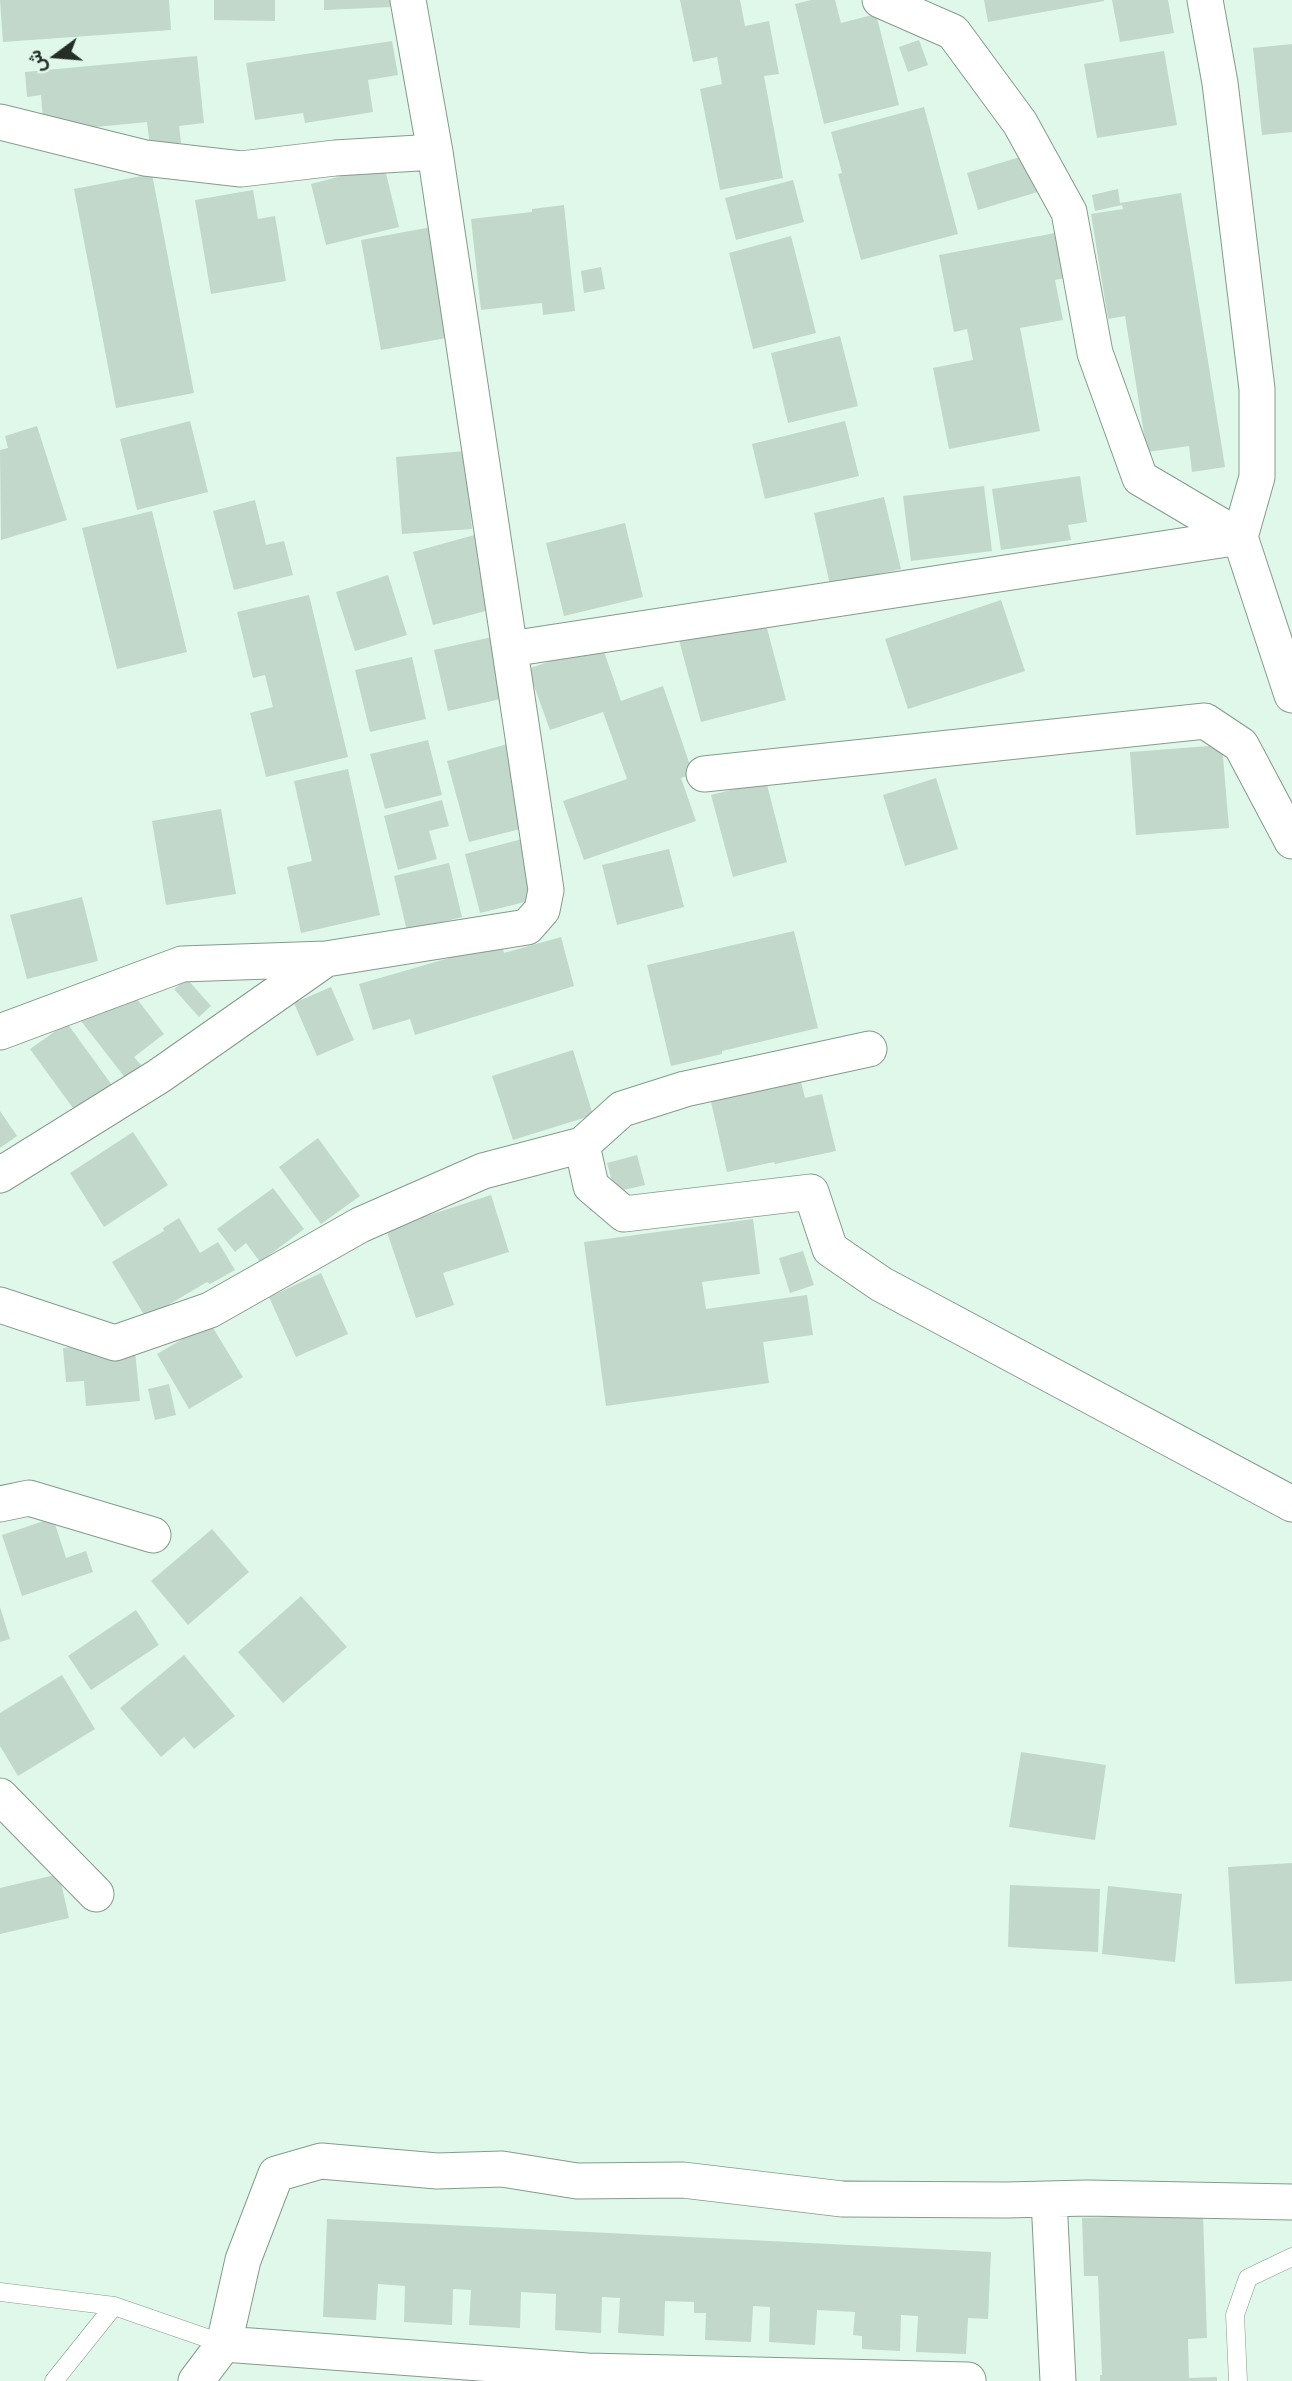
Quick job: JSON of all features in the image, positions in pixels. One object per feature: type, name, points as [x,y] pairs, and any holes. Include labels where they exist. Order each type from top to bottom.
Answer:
[{"type":"street","points":[[0,1032],[181,964],[326,959],[527,927],[542,909],[546,890],[435,152],[408,0]]},
{"type":"street","points":[[880,0],[953,32],[1020,123],[1069,212],[1095,353],[1140,478],[1240,537]]},
{"type":"street","points":[[1205,0],[1220,83],[1257,389],[1257,477],[1240,537],[1292,695]]},
{"type":"street","points":[[0,122],[145,158],[241,169],[335,158],[435,152]]},
{"type":"street","points":[[510,649],[1240,537]]},
{"type":"street","points":[[705,774],[1205,720],[1241,745],[1292,841]]},
{"type":"street","points":[[0,1175],[159,1076],[326,959]]},
{"type":"street","points":[[0,1305],[114,1343],[210,1310],[360,1225],[483,1171],[582,1145],[622,1109],[685,1089],[869,1049]]},
{"type":"street","points":[[582,1145],[591,1186],[624,1214],[811,1192],[830,1249],[881,1283],[1292,1504]]},
{"type":"street","points":[[0,1504],[29,1498],[153,1535]]},
{"type":"street","points":[[0,1796],[96,1894]]},
{"type":"street","points":[[195,2381],[224,2344],[243,2260],[276,2174],[321,2161],[437,2171],[502,2169],[577,2181],[684,2180],[842,2199],[1292,2202]]},
{"type":"street","points":[[1049,2199],[1058,2381]]},
{"type":"street","points":[[224,2344],[367,2367],[968,2380]]},
{"type":"lane","points":[[1238,2381],[1235,2315],[1248,2277],[1292,2257]]},
{"type":"lane","points":[[0,2292],[114,2306],[224,2344]]},
{"type":"lane","points":[[54,2381],[114,2306]]},
{"type":"building","points":[[0,0],[169,0],[171,30],[3,42]]},
{"type":"building","points":[[214,0],[275,0],[275,21],[214,20]]},
{"type":"building","points":[[324,0],[393,0],[393,7],[324,10]]},
{"type":"building","points":[[680,0],[740,0],[745,26],[769,21],[779,74],[764,76],[783,178],[720,190],[700,89],[722,84],[717,57],[693,62]]},
{"type":"building","points":[[811,0],[835,0],[841,23],[876,14],[899,105],[824,124],[795,4]]},
{"type":"building","points":[[984,0],[1104,0],[1104,1],[988,22]]},
{"type":"building","points":[[1112,0],[1168,0],[1174,33],[1120,42]]},
{"type":"building","points":[[919,40],[928,65],[908,72],[899,47]]},
{"type":"building","points":[[392,41],[398,75],[368,80],[373,112],[305,123],[303,113],[255,120],[246,63]]},
{"type":"building","points":[[1292,44],[1292,132],[1262,135],[1253,48]]},
{"type":"building","points":[[1164,51],[1177,125],[1097,138],[1084,64]]},
{"type":"building","points":[[197,56],[204,123],[179,126],[181,143],[150,146],[147,122],[44,132],[41,95],[27,97],[25,72]]},
{"type":"building","points":[[924,107],[958,234],[861,260],[838,174],[842,173],[831,132]]},
{"type":"building","points":[[1030,154],[1041,191],[978,210],[967,173]]},
{"type":"building","points":[[384,165],[399,227],[326,245],[311,184]]},
{"type":"building","points":[[152,174],[194,393],[116,408],[74,189]]},
{"type":"building","points":[[793,180],[804,222],[736,240],[725,198]]},
{"type":"building","points":[[1118,189],[1120,203],[1181,193],[1225,467],[1192,472],[1189,446],[1147,452],[1125,316],[1108,319],[1091,214],[1123,209],[1122,205],[1095,211],[1092,195]]},
{"type":"building","points":[[253,190],[258,219],[275,216],[286,281],[211,294],[195,200]]},
{"type":"building","points":[[564,205],[575,311],[543,315],[542,303],[481,310],[471,219],[532,212],[532,209]]},
{"type":"building","points":[[437,226],[457,336],[381,350],[361,240]]},
{"type":"building","points":[[1055,233],[1064,278],[1055,280],[1063,320],[1020,328],[1040,431],[949,449],[933,368],[973,360],[967,329],[954,332],[939,255]]},
{"type":"building","points":[[791,236],[816,333],[753,349],[729,253]]},
{"type":"building","points":[[601,267],[605,289],[584,293],[581,271]]},
{"type":"building","points":[[840,336],[858,406],[788,423],[771,353]]},
{"type":"building","points":[[190,421],[208,492],[137,510],[120,439]]},
{"type":"building","points":[[845,421],[859,476],[765,499],[752,444]]},
{"type":"building","points":[[37,426],[67,520],[1,540],[0,450],[8,448],[5,436]]},
{"type":"building","points":[[465,451],[472,529],[402,534],[396,457]]},
{"type":"building","points":[[1080,476],[1087,522],[1068,525],[1071,540],[1001,550],[992,489]]},
{"type":"building","points":[[984,486],[992,551],[911,561],[903,496]]},
{"type":"building","points":[[884,497],[901,569],[830,585],[814,513]]},
{"type":"building","points":[[255,500],[266,545],[284,541],[293,575],[234,590],[213,511]]},
{"type":"building","points":[[152,511],[187,652],[117,669],[82,528]]},
{"type":"building","points":[[625,523],[643,597],[564,616],[546,543]]},
{"type":"building","points":[[478,534],[497,608],[433,625],[413,552]]},
{"type":"building","points":[[388,575],[407,635],[355,651],[336,592]]},
{"type":"building","points":[[309,595],[348,757],[266,777],[250,713],[273,707],[265,675],[253,678],[237,612]]},
{"type":"building","points":[[1001,600],[1025,671],[908,709],[885,639]]},
{"type":"building","points":[[764,617],[786,700],[701,722],[679,640]]},
{"type":"building","points":[[492,637],[505,698],[448,711],[434,650]]},
{"type":"building","points":[[601,643],[621,701],[663,686],[693,774],[681,778],[696,821],[584,860],[563,801],[627,779],[603,712],[550,730],[528,669]]},
{"type":"building","points":[[412,657],[426,719],[370,732],[355,670]]},
{"type":"building","points":[[428,740],[442,795],[385,809],[370,754]]},
{"type":"building","points":[[511,743],[532,826],[469,842],[447,761]]},
{"type":"building","points":[[1222,745],[1229,828],[1136,835],[1130,752]]},
{"type":"building","points":[[348,769],[380,915],[301,933],[287,867],[312,861],[294,781]]},
{"type":"building","points":[[936,778],[958,849],[905,866],[883,795]]},
{"type":"building","points":[[766,781],[787,862],[733,877],[711,795]]},
{"type":"building","points":[[442,800],[449,826],[429,831],[437,859],[398,870],[384,816]]},
{"type":"building","points":[[221,809],[236,894],[166,905],[152,821]]},
{"type":"building","points":[[526,838],[541,898],[480,913],[465,854]]},
{"type":"building","points":[[669,849],[684,907],[617,925],[602,865]]},
{"type":"building","points":[[449,863],[462,917],[407,931],[394,876]]},
{"type":"building","points":[[82,897],[98,961],[27,979],[10,915]]},
{"type":"building","points":[[794,931],[818,1028],[671,1066],[647,965]]},
{"type":"building","points":[[561,937],[574,986],[415,1035],[410,1019],[373,1030],[359,984],[501,943],[504,953]]},
{"type":"building","points":[[187,979],[211,1006],[199,1017],[174,989]]},
{"type":"building","points":[[126,985],[164,1034],[134,1057],[146,1071],[130,1084],[81,1021]]},
{"type":"building","points":[[331,987],[354,1040],[317,1056],[294,1003]]},
{"type":"building","points":[[67,1023],[114,1088],[78,1115],[30,1049]]},
{"type":"building","points":[[573,1050],[593,1115],[513,1140],[492,1076]]},
{"type":"building","points":[[798,1070],[805,1098],[822,1094],[836,1151],[727,1172],[709,1093]]},
{"type":"building","points":[[0,1111],[17,1136],[0,1148]]},
{"type":"building","points":[[133,1132],[168,1185],[104,1227],[70,1173]]},
{"type":"building","points":[[318,1138],[360,1196],[321,1224],[279,1167]]},
{"type":"building","points":[[637,1155],[645,1185],[615,1192],[607,1163]]},
{"type":"building","points":[[273,1188],[304,1229],[260,1262],[246,1243],[235,1252],[217,1229]]},
{"type":"building","points":[[491,1195],[509,1252],[443,1273],[454,1305],[416,1318],[386,1229]]},
{"type":"building","points":[[179,1218],[200,1253],[218,1242],[235,1270],[210,1284],[207,1282],[146,1318],[112,1262],[164,1231],[163,1228]]},
{"type":"building","points":[[753,1219],[760,1274],[702,1282],[706,1309],[807,1295],[813,1335],[763,1342],[769,1383],[606,1406],[584,1242]]},
{"type":"building","points":[[803,1251],[814,1285],[790,1293],[779,1258]]},
{"type":"building","points":[[321,1273],[348,1334],[296,1357],[269,1297]]},
{"type":"building","points":[[210,1323],[243,1377],[189,1409],[157,1354]]},
{"type":"building","points":[[134,1341],[140,1401],[86,1406],[84,1381],[66,1382],[63,1348]]},
{"type":"building","points":[[169,1384],[176,1415],[155,1420],[148,1389]]},
{"type":"building","points":[[53,1518],[66,1558],[86,1551],[93,1572],[22,1596],[2,1535]]},
{"type":"building","points":[[212,1529],[249,1572],[188,1625],[151,1581]]},
{"type":"building","points":[[301,1596],[347,1647],[283,1703],[238,1652]]},
{"type":"building","points":[[0,1607],[10,1639],[0,1642]]},
{"type":"building","points":[[136,1610],[159,1645],[91,1690],[68,1656]]},
{"type":"building","points":[[184,1655],[235,1716],[194,1749],[184,1737],[161,1757],[120,1708]]},
{"type":"building","points":[[62,1675],[95,1729],[18,1776],[0,1746],[0,1713]]},
{"type":"building","points":[[1021,1752],[1106,1765],[1095,1840],[1009,1827]]},
{"type":"building","points":[[1292,1863],[1292,1981],[1235,1984],[1228,1867]]},
{"type":"building","points":[[59,1874],[69,1918],[0,1934],[0,1888]]},
{"type":"building","points":[[1010,1885],[1100,1889],[1098,1952],[1008,1947]]},
{"type":"building","points":[[1108,1886],[1182,1894],[1175,1962],[1102,1954]]},
{"type":"building","points":[[1203,2214],[1207,2338],[1188,2339],[1189,2378],[1217,2377],[1217,2381],[1100,2381],[1102,2375],[1098,2276],[1084,2276],[1082,2218]]},
{"type":"building","points":[[327,2219],[991,2252],[988,2319],[968,2318],[966,2354],[916,2352],[918,2316],[901,2315],[900,2351],[862,2349],[862,2336],[853,2335],[855,2312],[817,2310],[815,2345],[769,2342],[770,2307],[753,2306],[751,2342],[705,2340],[706,2313],[694,2313],[694,2302],[665,2301],[664,2336],[618,2333],[620,2298],[602,2297],[601,2333],[555,2330],[556,2294],[521,2292],[520,2328],[469,2325],[471,2290],[453,2289],[452,2325],[404,2322],[405,2286],[378,2284],[376,2320],[323,2317]]}]
